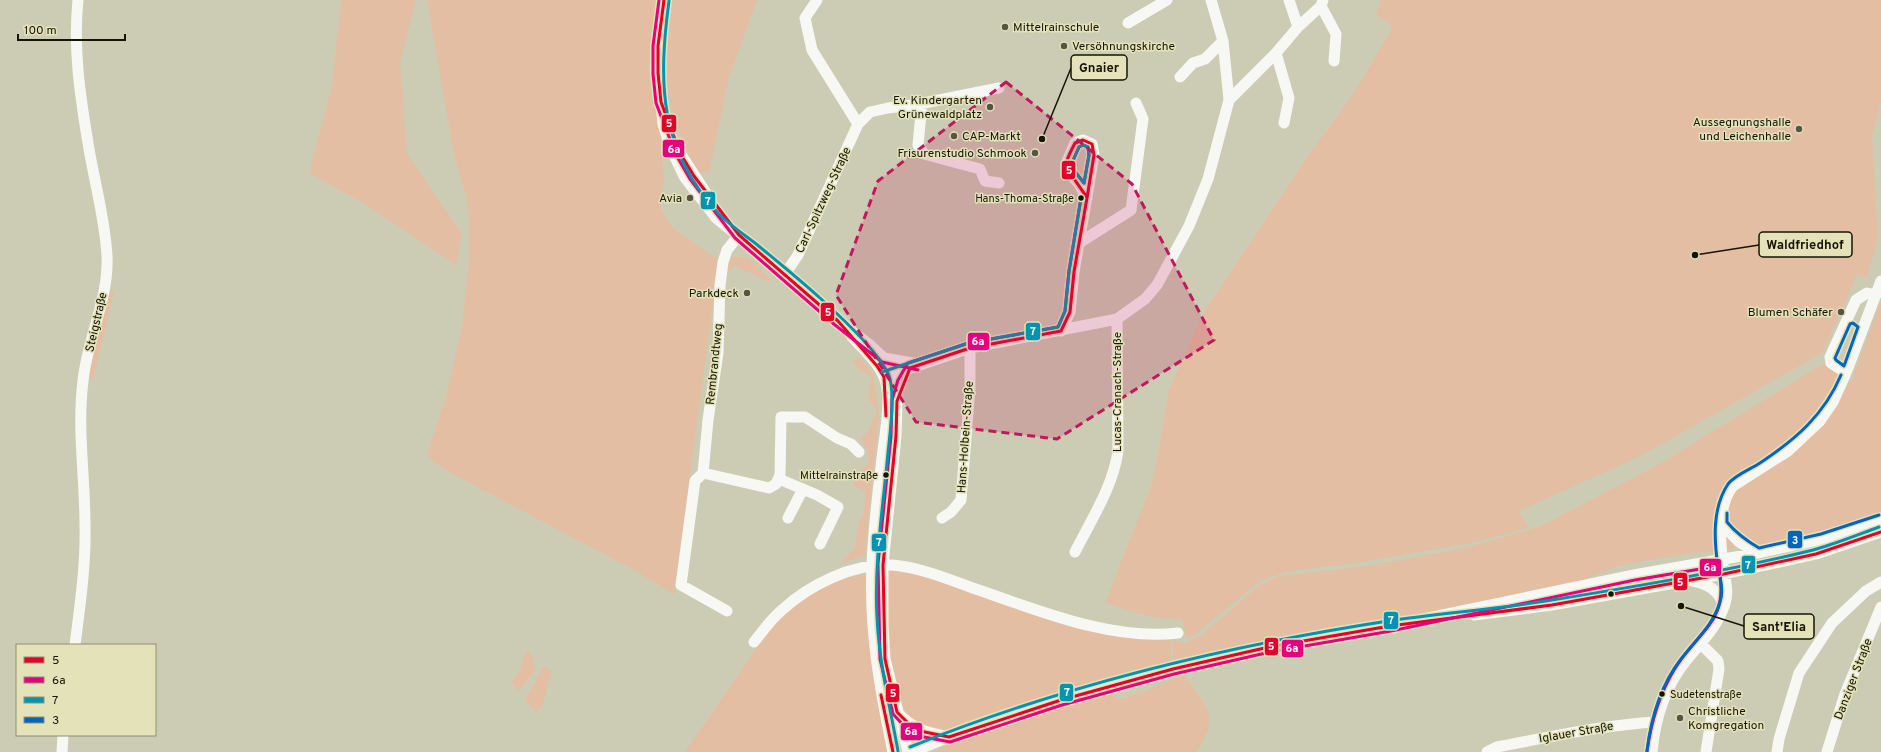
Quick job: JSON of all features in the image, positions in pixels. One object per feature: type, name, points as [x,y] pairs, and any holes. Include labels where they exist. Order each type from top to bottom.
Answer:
[{"type":"street","name":"Steigstraße","points":[[75,644],[84,567],[85,532],[80,424],[83,380],[101,305],[106,279],[107,257],[104,224],[88,143],[77,68],[75,45],[78,0]]},
{"type":"street","points":[[664,0],[658,46],[658,73],[663,124],[670,149],[685,178],[716,218],[739,235],[838,321],[870,344],[884,358],[897,401]]},
{"type":"street","points":[[817,0],[805,18],[812,50],[858,124]]},
{"type":"street","points":[[1128,23],[1167,0]]},
{"type":"street","points":[[889,376],[914,366],[970,348],[1117,319],[1145,299],[1157,285],[1189,226],[1208,179],[1229,100],[1223,41],[1211,0]]},
{"type":"street","points":[[1290,0],[1298,27]]},
{"type":"street","points":[[1229,100],[1276,53],[1298,27],[1322,3],[1336,34],[1334,61]]},
{"type":"street","points":[[1180,77],[1193,63],[1205,59],[1223,41]]},
{"type":"street","points":[[1276,53],[1289,98],[1284,123]]},
{"type":"street","name":"Carl-Spitzweg-Straße","points":[[785,274],[798,255],[858,124],[870,112],[999,88]]},
{"type":"street","points":[[1080,243],[1131,210],[1143,120],[1136,102]]},
{"type":"street","points":[[922,103],[918,145],[924,154],[980,169],[985,181],[999,183]]},
{"type":"street","points":[[1061,331],[1070,312],[1071,295],[1080,243],[1087,198],[1094,148],[1089,142],[1083,140],[1075,143],[1066,164],[1068,170],[1079,184],[1087,198]]},
{"type":"street","name":"Rembrandtweg","points":[[727,611],[681,585],[695,481],[703,473],[708,420],[718,353],[722,262],[727,250],[739,235]]},
{"type":"street","points":[[1652,752],[1656,722],[1675,678],[1685,662],[1701,644],[1719,619],[1724,605],[1727,594],[1722,560],[1722,524],[1725,501],[1734,486],[1788,451],[1820,422],[1833,402],[1846,373],[1881,281]]},
{"type":"street","points":[[1846,373],[1831,363],[1830,357],[1856,300],[1860,296],[1867,293],[1876,295]]},
{"type":"street","name":"Lucas-Cranach-Straße","points":[[1075,552],[1110,484],[1116,466],[1118,452],[1117,319]]},
{"type":"street","points":[[838,321],[874,362],[889,376]]},
{"type":"street","name":"Hans-Holbein-Straße","points":[[942,518],[951,512],[961,500],[970,388],[970,348]]},
{"type":"street","points":[[884,358],[914,366]]},
{"type":"street","points":[[908,752],[885,659],[877,566],[896,436],[897,401],[903,382],[914,366]]},
{"type":"street","points":[[889,376],[877,566],[872,616],[875,656],[893,752]]},
{"type":"street","points":[[703,473],[769,488],[776,484],[780,475],[781,417],[806,417],[837,438],[851,444],[859,452]]},
{"type":"street","points":[[779,479],[804,489],[838,507],[820,544]]},
{"type":"street","points":[[788,518],[804,489]]},
{"type":"street","points":[[912,752],[949,737],[1061,700],[1173,669],[1269,647],[1390,626],[1634,575],[1758,553],[1822,539],[1881,520]]},
{"type":"street","points":[[1722,524],[1739,542],[1758,553]]},
{"type":"street","points":[[1390,626],[1552,605],[1724,574],[1816,554],[1881,532]]},
{"type":"street","points":[[754,642],[769,622],[782,609],[807,592],[846,572],[877,566],[892,565],[936,574],[1063,619],[1141,634],[1157,635],[1178,632]]},
{"type":"street","points":[[1686,580],[1700,582],[1711,587],[1720,595],[1724,605]]},
{"type":"street","points":[[1777,752],[1779,739],[1799,673],[1832,623],[1866,591],[1881,582]]},
{"type":"street","name":"Danziger Straße","points":[[1827,752],[1845,694],[1881,607]]},
{"type":"street","points":[[1701,644],[1718,661],[1719,669],[1706,752]]},
{"type":"street","points":[[897,712],[910,725],[920,731],[949,737]]},
{"type":"street","name":"Iglauer Straße","points":[[1487,752],[1617,724],[1656,722]]},
{"type":"street","points":[[62,752],[63,736]]},
{"type":"highlighted area","points":[[1006,82],[1132,184],[1214,340],[1057,439],[916,422],[836,295],[878,181]]},
{"type":"shaded area","points":[[341,0],[414,0],[415,4],[400,62],[407,153],[462,234],[456,265],[360,201],[309,173],[332,86]]},
{"type":"shaded area","points":[[427,0],[659,0],[653,46],[653,88],[659,124],[664,178],[660,208],[672,227],[719,260],[674,595],[636,571],[449,472],[434,462],[427,455],[446,397],[462,327],[469,258],[469,216],[466,195],[454,155]]},
{"type":"shaded area","points":[[673,0],[757,0],[729,77],[709,173],[698,172],[678,129],[670,99],[667,52]]},
{"type":"shaded area","points":[[1381,0],[1881,0],[1881,102],[1872,136],[1878,238],[1867,278],[1857,275],[1842,308],[1839,307],[1836,313],[1839,315],[1822,353],[1641,456],[1519,511],[1529,528],[1472,543],[1355,563],[1285,572],[1262,580],[1193,636],[1186,638],[1182,619],[1163,618],[1133,612],[1105,603],[1153,481],[1169,390],[1205,310],[1307,157],[1354,93],[1393,26],[1376,15]]},
{"type":"shaded area","points":[[732,256],[748,258],[769,278],[770,283],[734,266],[729,272],[727,266]]},
{"type":"shaded area","points":[[108,290],[114,293],[93,379],[88,374]]},
{"type":"shaded area","points":[[1881,300],[1881,515],[1850,526],[1819,534],[1627,564],[1575,583],[1173,665],[1173,641],[1186,643],[1203,634],[1260,585],[1280,576],[1376,565],[1469,547],[1539,527],[1658,465],[1823,364],[1851,383]]},
{"type":"shaded area","points":[[859,356],[873,374],[879,413],[865,555],[841,564],[855,547],[859,523],[864,512],[865,491],[854,485],[854,479],[869,462],[868,452],[861,439],[871,426],[876,414],[875,408],[868,398],[871,378],[852,363]]},
{"type":"shaded area","points":[[902,568],[1132,636],[1172,640],[1170,666],[952,732],[933,731],[922,728],[910,718],[901,702],[894,681],[888,635],[887,575],[891,571]]},
{"type":"shaded area","points":[[849,575],[866,576],[869,623],[887,752],[685,752],[776,619],[809,594]]},
{"type":"shaded area","points":[[530,649],[535,671],[519,691],[511,682],[521,670],[523,658]]},
{"type":"shaded area","points":[[544,666],[552,671],[542,707],[536,712],[525,700]]},
{"type":"shaded area","points":[[1184,675],[1202,700],[1210,720],[1204,740],[1197,752],[932,752],[989,731],[1109,691],[1118,700]]},
{"type":"transit line","name":"6a","points":[[659,0],[653,46],[653,74],[656,103],[676,155],[690,179],[735,238],[835,325],[882,362],[918,370]]},
{"type":"transit line","name":"5","points":[[664,0],[658,46],[658,73],[661,102],[680,153],[694,176],[739,235],[838,321],[877,366],[884,377],[886,416]]},
{"type":"transit line","name":"7","points":[[669,1],[664,60],[664,88],[667,114],[674,140],[684,165],[699,190],[719,214],[820,298],[866,344],[888,373],[892,390],[892,412],[880,535],[876,597],[880,651],[898,751]]},
{"type":"transit line","name":"5","points":[[1083,140],[1092,144],[1094,155],[1087,198],[1066,164],[1068,156],[1075,143],[1083,140]]},
{"type":"transit line","name":"6a","points":[[1083,145],[1088,147],[1089,155],[1084,183],[1071,165],[1079,147],[1083,145]]},
{"type":"transit line","name":"7","points":[[1083,145],[1088,147],[1089,155],[1084,183],[1071,165],[1079,147],[1083,145]]},
{"type":"transit line","name":"6a","points":[[1081,198],[1069,271],[1065,311],[1058,327],[969,343],[908,363],[898,380],[892,400],[891,436],[878,564],[880,659],[893,714],[907,729],[919,736],[950,742],[1062,705],[1174,674],[1270,652],[1391,631],[1635,580],[1718,566],[1721,585],[1720,600],[1716,613],[1710,624],[1674,670],[1664,689],[1656,709],[1647,751]]},
{"type":"transit line","name":"7","points":[[882,372],[968,343],[1058,327],[1065,311],[1069,271],[1081,198]]},
{"type":"transit line","name":"5","points":[[1087,198],[1074,272],[1070,312],[1061,331],[970,348],[910,368],[897,401],[896,436],[883,565],[885,659],[897,712],[910,725],[920,731],[949,737],[1061,700],[1173,669],[1269,647],[1390,626],[1552,605],[1724,574],[1816,554],[1881,532]]},
{"type":"transit line","name":"3","points":[[1853,323],[1858,327],[1844,366],[1835,358],[1850,324],[1853,323]]},
{"type":"transit line","name":"3","points":[[1647,751],[1654,715],[1667,680],[1681,659],[1713,618],[1720,602],[1722,589],[1715,535],[1719,503],[1723,493],[1731,481],[1773,454],[1808,425],[1826,402],[1841,375]]},
{"type":"transit line","name":"3","points":[[1727,513],[1727,522],[1730,526],[1750,543],[1759,548],[1821,534],[1879,515]]},
{"type":"transit line","name":"7","points":[[910,747],[968,725],[1086,686],[1206,656],[1327,631],[1388,621],[1532,603],[1683,578],[1813,550],[1879,527]]},
{"type":"transit line","name":"5","points":[[881,695],[893,752]]},
{"type":"place","name":"Mittelrainschule","points":[[1005,27]]},
{"type":"place","name":"Versöhnungskirche","points":[[1064,46]]},
{"type":"place","name":"Ev. Kindergarten Grünewaldplatz","points":[[990,107]]},
{"type":"place","name":"Aussegnungshalle und Leichenhalle","points":[[1799,129]]},
{"type":"place","name":"CAP-Markt","points":[[954,136]]},
{"type":"place","name":"Gnaier","points":[[1042,139]]},
{"type":"place","name":"Frisurenstudio Schmook","points":[[1035,153]]},
{"type":"place","name":"Avia","points":[[690,198]]},
{"type":"place","name":"Hans-Thoma-Straße","points":[[1081,198]]},
{"type":"place","name":"Waldfriedhof","points":[[1695,255]]},
{"type":"place","name":"Parkdeck","points":[[747,293]]},
{"type":"place","name":"Blumen Schäfer","points":[[1841,312]]},
{"type":"place","name":"Mittelrainstraße","points":[[886,475]]},
{"type":"place","name":"Sant'Elia","points":[[1681,606]]},
{"type":"place","name":"Sudetenstraße","points":[[1662,694]]},
{"type":"place","name":"Christliche Komgregation","points":[[1680,718]]}]
